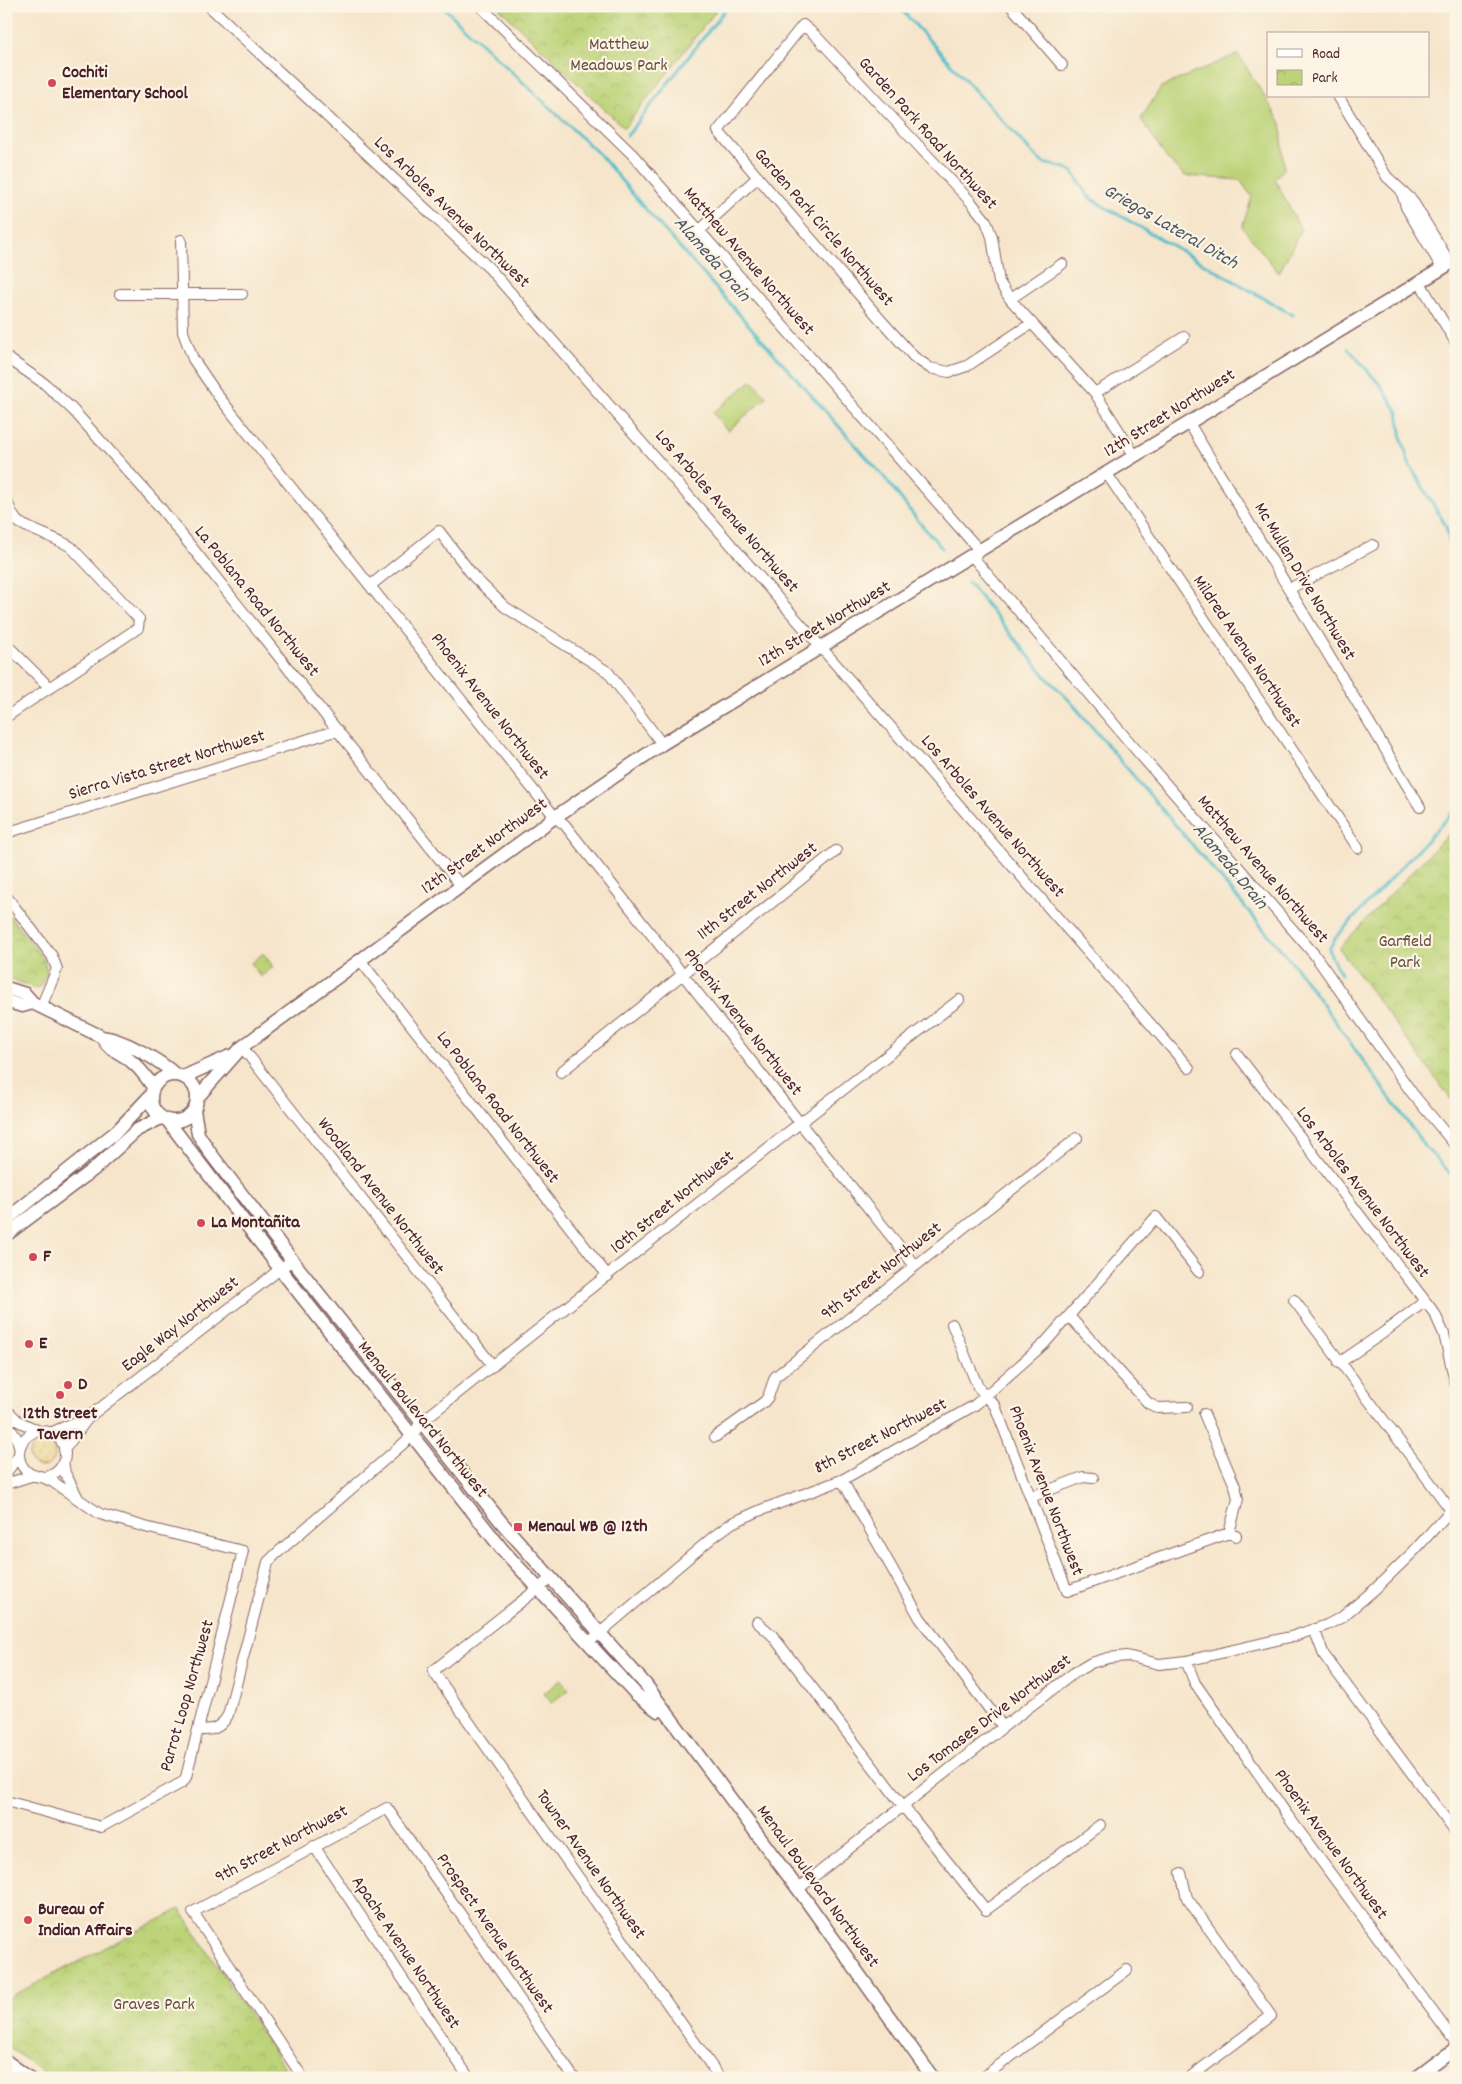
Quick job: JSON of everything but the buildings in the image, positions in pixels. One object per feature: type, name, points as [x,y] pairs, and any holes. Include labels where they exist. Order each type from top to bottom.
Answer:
[{"type":"main road","name":"12th Street Northwest","points":[[180,1076],[238,1050],[555,817],[662,744],[1449,264]]},
{"type":"main road","points":[[6,988],[25,994],[37,1005],[102,1037],[113,1039],[164,1064],[194,1088],[196,1104],[183,1120],[164,1119],[137,1130],[93,1170],[6,1235]]},
{"type":"main road","points":[[6,1001],[22,1006],[37,1005]]},
{"type":"main road","points":[[102,1037],[108,1048],[119,1053],[139,1068],[152,1091],[152,1106],[164,1119]]},
{"type":"main road","name":"12th Street Northwest","points":[[196,1104],[238,1050]]},
{"type":"main road","points":[[6,1220],[117,1131],[161,1078],[180,1076]]},
{"type":"main road","name":"Menaul Boulevard Northwest","points":[[196,1104],[198,1134],[204,1144],[292,1260],[502,1523],[646,1685],[670,1720],[798,1889],[933,2078]]},
{"type":"main road","name":"Menaul Boulevard Northwest","points":[[164,1119],[502,1549],[636,1694],[670,1720]]},
{"type":"main road","points":[[1416,2078],[1456,2048]]},
{"type":"main road","points":[[6,2061],[29,2078]]},
{"type":"street","name":"Los Arboles Avenue Northwest","points":[[209,6],[490,268],[1189,1068]]},
{"type":"street","name":"Matthew Avenue Northwest","points":[[480,6],[617,138],[699,230],[976,554],[1131,744],[1314,954],[1412,1093],[1456,1146]]},
{"type":"street","points":[[1011,6],[1062,65]]},
{"type":"street","name":"Garden Park Circle Northwest","points":[[815,35],[803,26],[718,131],[897,338],[914,357],[930,368],[949,372],[967,366],[1032,323]]},
{"type":"street","name":"Garden Park Road Northwest","points":[[815,35],[971,202],[986,221],[992,237],[999,282],[1010,300],[1096,393],[1135,456]]},
{"type":"street","points":[[1339,98],[1387,177],[1400,189],[1406,207],[1449,264]]},
{"type":"street","points":[[699,230],[758,177]]},
{"type":"street","name":"Phoenix Avenue Northwest","points":[[181,240],[183,332],[193,359],[220,397],[555,817],[565,825],[915,1266]]},
{"type":"street","points":[[1010,300],[1062,264]]},
{"type":"street","points":[[1419,282],[1456,343]]},
{"type":"street","points":[[120,294],[242,294]]},
{"type":"street","points":[[1096,393],[1184,338]]},
{"type":"street","name":"La Poblana Road Northwest","points":[[6,357],[45,384],[72,410],[159,506],[461,886]]},
{"type":"street","name":"Mc Mullen Drive Northwest","points":[[1189,423],[1420,807]]},
{"type":"street","name":"Mildred Avenue Northwest","points":[[1107,474],[1358,848]]},
{"type":"street","points":[[6,499],[9,508],[18,522],[71,547],[139,619],[138,628],[6,717]]},
{"type":"street","points":[[371,585],[439,531],[474,577],[505,607],[608,672],[662,744]]},
{"type":"street","points":[[1289,589],[1373,545]]},
{"type":"street","points":[[6,644],[50,688]]},
{"type":"street","name":"Sierra Vista Street Northwest","points":[[6,833],[338,730]]},
{"type":"street","name":"11th Street Northwest","points":[[561,1072],[682,973],[836,852]]},
{"type":"street","points":[[6,896],[52,956],[57,969],[37,1005]]},
{"type":"street","name":"La Poblana Road Northwest","points":[[360,960],[608,1276]]},
{"type":"street","name":"10th Street Northwest","points":[[198,1729],[214,1729],[225,1722],[268,1562],[276,1554],[412,1436],[421,1422],[959,1000]]},
{"type":"street","name":"Woodland Avenue Northwest","points":[[238,1050],[493,1366]]},
{"type":"street","name":"Los Arboles Avenue Northwest","points":[[1237,1054],[1435,1314],[1444,1334],[1456,1386]]},
{"type":"street","name":"9th Street Northwest","points":[[716,1437],[764,1402],[768,1397],[776,1376],[1077,1138]]},
{"type":"street","name":"8th Street Northwest","points":[[588,1643],[732,1523],[842,1480],[961,1414],[987,1396],[1044,1344],[1156,1217],[1199,1272]]},
{"type":"street","name":"Eagle Way Northwest","points":[[64,1450],[90,1416],[292,1260]]},
{"type":"street","points":[[1294,1300],[1339,1363],[1453,1513]]},
{"type":"street","points":[[1339,1363],[1424,1302]]},
{"type":"street","points":[[1069,1316],[1148,1403],[1158,1408],[1187,1407]]},
{"type":"street","name":"Phoenix Avenue Northwest","points":[[952,1324],[978,1387],[995,1406],[1067,1592],[1233,1535],[1238,1500],[1235,1486],[1204,1414]]},
{"type":"street","points":[[6,1409],[18,1421],[38,1431],[50,1432],[62,1443],[65,1473],[80,1501]]},
{"type":"street","name":"Eagle Way Northwest","points":[[50,1432],[90,1416]]},
{"type":"street","points":[[6,1423],[16,1437],[24,1467],[37,1476],[53,1482],[80,1501]]},
{"type":"street","points":[[6,1473],[26,1436],[38,1431]]},
{"type":"street","points":[[6,1484],[54,1473],[63,1462]]},
{"type":"street","points":[[1031,1497],[1083,1477],[1093,1478]]},
{"type":"street","points":[[842,1480],[920,1618],[1003,1728]]},
{"type":"street","name":"Parrot Loop Northwest","points":[[6,1801],[101,1827],[183,1782],[243,1551],[100,1514],[80,1501]]},
{"type":"street","name":"Los Tomases Drive Northwest","points":[[798,1889],[1074,1673],[1091,1663],[1108,1658],[1126,1656],[1159,1664],[1186,1661],[1294,1636],[1314,1629],[1342,1617],[1356,1607],[1453,1513]]},
{"type":"street","points":[[538,1589],[550,1579]]},
{"type":"street","name":"Towner Avenue Northwest","points":[[538,1589],[433,1671],[720,2078]]},
{"type":"street","points":[[757,1622],[772,1635],[903,1806],[986,1910],[1100,1825]]},
{"type":"street","points":[[1314,1629],[1324,1655],[1456,1833]]},
{"type":"street","name":"Phoenix Avenue Northwest","points":[[1186,1661],[1195,1684],[1282,1808],[1456,2043]]},
{"type":"street","name":"9th Street Northwest","points":[[303,2078],[193,1912],[387,1808]]},
{"type":"street","name":"Prospect Avenue Northwest","points":[[387,1808],[574,2078]]},
{"type":"street","name":"Apache Avenue Northwest","points":[[314,1846],[469,2078]]},
{"type":"street","points":[[1181,1873],[1187,1898],[1271,2016],[1189,2078]]},
{"type":"street","points":[[982,2078],[1127,1970]]},
{"type":"green space","name":"Matthew Meadows Park","points":[[497,6],[711,6],[716,11],[624,128]]},
{"type":"green space","points":[[1238,54],[1281,123],[1284,169],[1275,179],[1301,230],[1279,273],[1242,227],[1252,197],[1240,180],[1185,176],[1168,160],[1141,119],[1161,87]]},
{"type":"green space","points":[[752,380],[767,397],[728,431],[713,413]]},
{"type":"green space","name":"Garfield Park","points":[[1456,826],[1456,1106],[1339,948]]},
{"type":"green space","points":[[6,911],[44,960],[47,972],[40,987],[35,988],[6,977]]},
{"type":"green space","points":[[262,954],[272,965],[272,968],[260,977],[251,963]]},
{"type":"green space","points":[[561,1680],[569,1690],[551,1703],[544,1693]]},
{"type":"green space","name":"Graves Park","points":[[180,1909],[291,2078],[51,2078],[6,2045],[6,1999]]},
{"type":"sand","points":[[42,1441],[51,1445],[55,1454],[51,1463],[42,1467],[33,1463],[29,1454],[33,1445]]},
{"type":"waterway","name":"Alameda Drain","points":[[442,6],[601,156],[641,204],[884,477],[942,548]]},
{"type":"waterway","points":[[627,136],[728,6]]},
{"type":"waterway","name":"Griegos Lateral Ditch","points":[[898,6],[1043,163],[1066,168],[1073,172],[1088,196],[1098,203],[1293,315]]},
{"type":"waterway","name":"Griegos Lateral Ditch","points":[[1348,348],[1381,386],[1398,412],[1402,439],[1409,464],[1446,526],[1456,576]]},
{"type":"waterway","name":"Alameda Drain","points":[[968,582],[1047,678],[1070,701],[1295,966],[1426,1148],[1456,1182]]},
{"type":"waterway","name":"Griegos Lateral Ditch","points":[[1341,974],[1329,949],[1337,936],[1456,809]]},
{"type":"place","name":"Cochiti Elementary School","points":[[52,83]]},
{"type":"place","name":"La Montañita","points":[[201,1223]]},
{"type":"place","name":"F","points":[[33,1257]]},
{"type":"place","name":"E","points":[[29,1344]]},
{"type":"place","name":"D","points":[[68,1385]]},
{"type":"place","name":"12th Street Tavern","points":[[60,1395]]},
{"type":"place","name":"Menaul WB @ 12th","points":[[518,1527]]},
{"type":"place","name":"Bureau of Indian Affairs","points":[[28,1920]]}]
